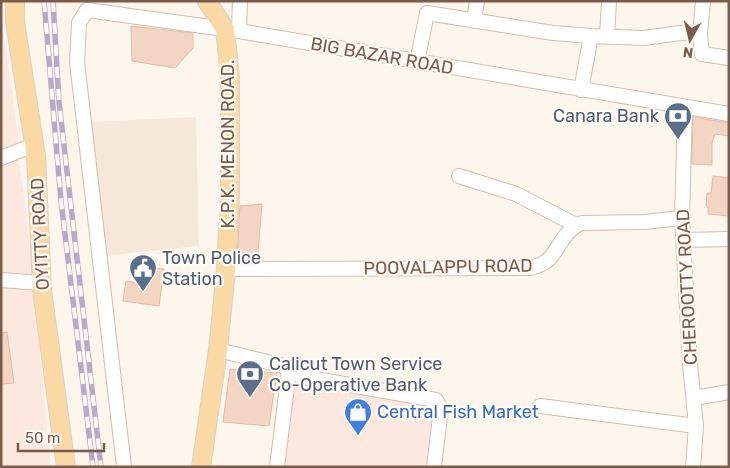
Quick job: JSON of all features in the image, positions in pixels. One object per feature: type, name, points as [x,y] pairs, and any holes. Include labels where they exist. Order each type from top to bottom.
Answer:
[{"type":"main road","name":"OYITTY ROAD","points":[[15,1],[15,22],[34,145],[41,283],[66,467]]},
{"type":"main road","points":[[207,1],[232,30]]},
{"type":"main road","name":"K.P.K. MENON ROAD.","points":[[201,467],[218,350],[226,269],[230,183],[232,30]]},
{"type":"street","points":[[474,21],[477,1]]},
{"type":"street","points":[[607,36],[609,1]]},
{"type":"street","points":[[704,1],[700,34],[702,54],[729,58]]},
{"type":"street","points":[[232,30],[239,2]]},
{"type":"street","name":"BIG BAZAR ROAD","points":[[124,467],[77,62],[79,23],[87,10],[232,30],[729,114]]},
{"type":"street","points":[[417,62],[427,13],[553,33],[591,36],[644,38],[680,33],[700,34]]},
{"type":"street","points":[[581,90],[591,36]]},
{"type":"street","name":"CHEROOTTY ROAD","points":[[685,107],[682,218],[690,362],[696,426],[693,467]]},
{"type":"street","points":[[1,158],[34,145]]},
{"type":"street","points":[[459,176],[516,194],[576,225],[582,223],[644,222],[682,218]]},
{"type":"street","name":"POOVALAPPU ROAD","points":[[226,269],[531,268],[548,260],[576,225]]},
{"type":"street","points":[[684,240],[729,240]]},
{"type":"street","points":[[1,280],[41,283]]},
{"type":"street","points":[[218,350],[284,366],[289,371],[304,377],[436,400],[441,409],[434,467]]},
{"type":"street","points":[[277,467],[289,371]]},
{"type":"street","points":[[694,398],[729,392]]},
{"type":"street","points":[[540,406],[696,426]]},
{"type":"shaded area","points":[[1,17],[19,142],[16,142],[26,210],[51,467],[1,467]]},
{"type":"shaded area","points":[[196,117],[199,246],[102,256],[91,122]]},
{"type":"shaded area","name":"Central Fish Market","points":[[292,382],[435,406],[427,467],[281,467]]},
{"type":"building","points":[[131,26],[193,33],[193,48],[175,68],[132,61]]},
{"type":"building","points":[[693,117],[729,123],[729,136],[715,134],[712,143],[712,165],[692,164]]},
{"type":"building","points":[[713,176],[729,178],[729,216],[708,214],[706,206],[707,193],[711,193]]},
{"type":"building","points":[[262,204],[258,252],[237,255],[240,206]]},
{"type":"building","name":"Town Police Station","points":[[143,266],[164,269],[159,306],[123,301],[126,281],[140,283]]},
{"type":"building","points":[[7,332],[14,383],[1,384],[1,333]]},
{"type":"building","name":"Calicut Town Service Co-Operative Bank","points":[[230,369],[277,373],[269,426],[223,422]]},
{"type":"railway","points":[[44,1],[61,201],[93,467]]},
{"type":"railway","points":[[53,1],[59,102],[101,467]]},
{"type":"place","name":"Canara Bank","points":[[678,140]]},
{"type":"place","name":"Town Police Station","points":[[143,292]]},
{"type":"place","name":"Calicut Town Service Co-Operative Bank","points":[[250,398]]},
{"type":"place","name":"Central Fish Market","points":[[358,436]]}]
